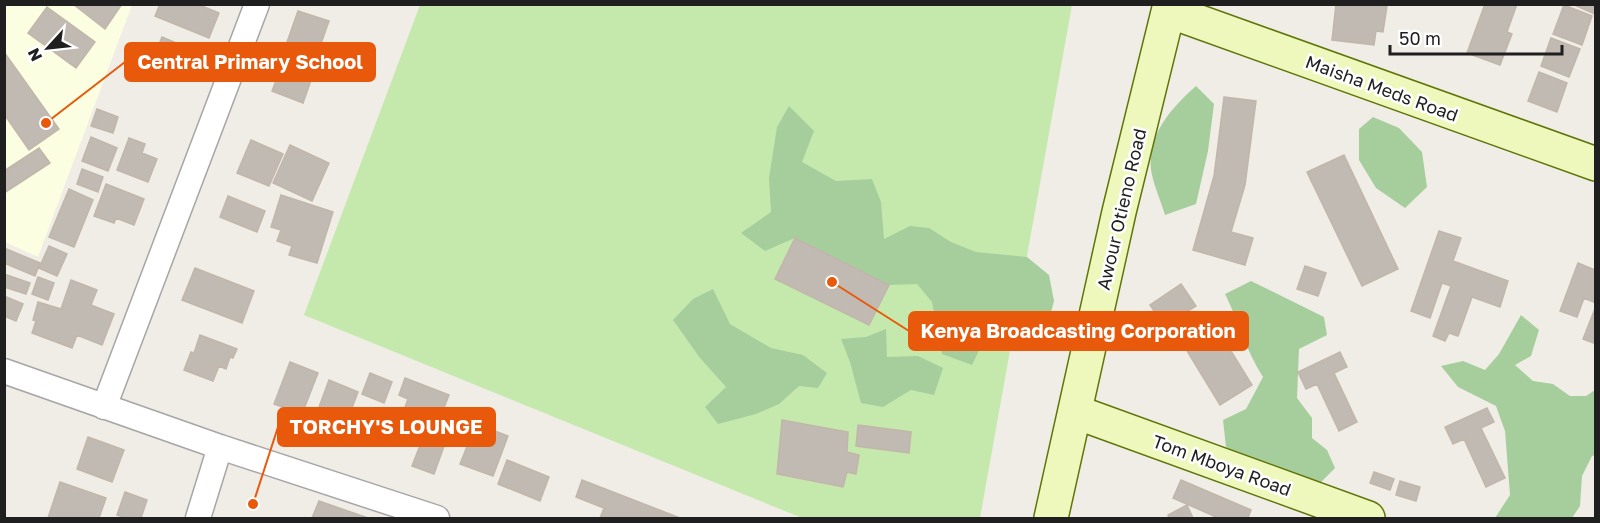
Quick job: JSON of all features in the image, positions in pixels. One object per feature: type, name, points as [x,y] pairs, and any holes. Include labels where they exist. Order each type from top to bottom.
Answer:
[{"type":"street","points":[[104,407],[257,4]]},
{"type":"street","name":"Maisha Meds Road","points":[[1169,8],[1596,164]]},
{"type":"street","name":"Awour Otieno Road","points":[[1051,519],[1119,212],[1169,8]]},
{"type":"street","points":[[4,370],[410,514],[437,519]]},
{"type":"street","name":"Tom Mboya Road","points":[[1076,412],[1368,519]]},
{"type":"street","points":[[198,519],[220,447]]},
{"type":"shaded area","points":[[5,5],[132,5],[38,257],[5,242]]},
{"type":"green space","points":[[420,5],[1072,5],[980,518],[802,518],[304,315]]},
{"type":"green space","points":[[1196,86],[1214,104],[1208,151],[1196,204],[1165,215],[1152,175],[1152,149],[1156,136],[1169,114]]},
{"type":"green space","points":[[789,106],[814,131],[802,162],[836,181],[872,179],[881,202],[884,239],[910,226],[929,228],[951,242],[976,252],[1027,257],[1049,275],[1054,301],[1046,332],[1001,313],[986,336],[972,365],[942,354],[932,302],[917,284],[889,285],[795,238],[765,251],[741,233],[771,212],[769,178],[777,127]]},
{"type":"green space","points":[[1373,117],[1399,128],[1422,152],[1427,187],[1405,208],[1376,188],[1359,160],[1359,129]]},
{"type":"green space","points":[[1251,281],[1324,317],[1327,335],[1299,349],[1297,398],[1312,418],[1312,438],[1327,450],[1335,468],[1320,483],[1272,468],[1226,447],[1223,420],[1246,409],[1263,377],[1225,294]]},
{"type":"green space","points":[[713,289],[730,324],[771,348],[803,355],[827,373],[818,388],[799,386],[779,404],[756,414],[718,424],[705,407],[726,387],[700,358],[673,320],[693,299]]},
{"type":"green space","points":[[1521,315],[1539,330],[1531,356],[1515,365],[1533,381],[1553,384],[1570,396],[1586,396],[1595,390],[1595,455],[1592,456],[1582,476],[1580,506],[1572,518],[1495,518],[1510,495],[1505,431],[1496,406],[1458,387],[1441,366],[1463,361],[1485,370],[1499,354]]},
{"type":"green space","points":[[886,329],[887,357],[918,356],[943,368],[934,395],[911,390],[883,407],[861,403],[841,339],[866,337]]},
{"type":"building","points":[[73,4],[122,4],[105,29]]},
{"type":"building","points":[[160,4],[197,4],[219,13],[209,38],[155,16]]},
{"type":"building","points":[[1336,4],[1387,6],[1383,32],[1376,31],[1374,45],[1332,40]]},
{"type":"building","points":[[1485,4],[1517,4],[1507,32],[1512,34],[1500,65],[1467,53]]},
{"type":"building","points":[[1572,4],[1596,4],[1596,13],[1595,14]]},
{"type":"building","points":[[1564,5],[1592,16],[1582,45],[1553,34]]},
{"type":"building","points":[[47,7],[95,42],[76,68],[28,33]]},
{"type":"building","points":[[298,11],[329,21],[317,55],[286,45]]},
{"type":"building","points":[[162,37],[197,52],[187,74],[172,68],[169,75],[150,67]]},
{"type":"building","points":[[1551,38],[1580,49],[1569,77],[1541,66]]},
{"type":"building","points":[[4,52],[59,129],[29,150],[4,114]]},
{"type":"building","points":[[285,57],[315,69],[303,103],[272,91]]},
{"type":"building","points":[[1539,72],[1567,83],[1557,112],[1528,101]]},
{"type":"building","points":[[1224,97],[1256,101],[1245,185],[1231,232],[1253,238],[1245,265],[1193,250],[1214,176]]},
{"type":"building","points":[[97,109],[118,117],[113,133],[91,126]]},
{"type":"building","points":[[91,137],[117,148],[108,171],[82,161]]},
{"type":"building","points":[[129,138],[145,144],[142,153],[157,159],[148,182],[117,170]]},
{"type":"building","points":[[251,140],[283,154],[269,186],[237,173]]},
{"type":"building","points":[[290,145],[329,163],[312,201],[273,183]]},
{"type":"building","points":[[39,148],[50,163],[4,193],[4,171]]},
{"type":"building","points":[[1344,155],[1398,269],[1362,286],[1307,172]]},
{"type":"building","points":[[82,169],[103,177],[98,192],[77,184]]},
{"type":"building","points":[[106,184],[144,199],[134,225],[116,218],[114,223],[94,216]]},
{"type":"building","points":[[69,189],[93,200],[74,247],[49,237]]},
{"type":"building","points":[[281,195],[333,212],[317,263],[289,255],[292,246],[277,241],[281,230],[271,227]]},
{"type":"building","points":[[228,196],[265,211],[257,232],[220,217]]},
{"type":"building","points":[[1439,231],[1461,238],[1453,261],[1508,281],[1500,307],[1472,297],[1458,336],[1449,333],[1445,341],[1433,336],[1451,286],[1442,283],[1430,318],[1411,311]]},
{"type":"building","points":[[795,238],[889,285],[869,325],[775,279]]},
{"type":"building","points":[[49,246],[67,254],[57,276],[39,268]]},
{"type":"building","points":[[4,248],[40,263],[35,276],[4,263]]},
{"type":"building","points":[[1578,263],[1595,270],[1596,268],[1596,303],[1584,298],[1577,317],[1560,311]]},
{"type":"building","points":[[1305,266],[1326,273],[1318,296],[1297,289]]},
{"type":"building","points":[[195,268],[254,291],[242,323],[182,300]]},
{"type":"building","points":[[4,274],[30,283],[26,294],[4,287]]},
{"type":"building","points":[[38,277],[54,283],[48,300],[32,294]]},
{"type":"building","points":[[71,280],[97,290],[91,305],[114,314],[102,345],[77,335],[72,348],[32,333],[38,302],[61,309]]},
{"type":"building","points":[[1181,284],[1196,306],[1164,326],[1150,305]]},
{"type":"building","points":[[4,296],[23,304],[16,321],[4,316]]},
{"type":"building","points":[[1596,306],[1596,344],[1583,339]]},
{"type":"building","points":[[1213,322],[1252,385],[1220,405],[1181,341]]},
{"type":"building","points":[[200,335],[237,349],[233,358],[230,357],[226,369],[219,366],[213,381],[184,370],[191,352],[194,353]]},
{"type":"building","points":[[1340,352],[1347,367],[1334,373],[1357,422],[1339,431],[1317,384],[1306,389],[1298,372]]},
{"type":"building","points":[[290,362],[318,373],[302,414],[274,404]]},
{"type":"building","points":[[370,373],[392,382],[384,403],[362,394]]},
{"type":"building","points":[[405,378],[449,395],[435,431],[422,426],[418,436],[400,429],[404,419],[401,418],[408,399],[399,395]]},
{"type":"building","points":[[329,380],[358,392],[344,429],[315,418]]},
{"type":"building","points":[[1487,408],[1494,422],[1481,428],[1505,478],[1486,487],[1464,439],[1453,444],[1445,427]]},
{"type":"building","points":[[782,420],[848,432],[847,452],[859,455],[856,474],[847,472],[843,487],[777,474]]},
{"type":"building","points":[[476,424],[508,436],[493,476],[460,464]]},
{"type":"building","points":[[858,425],[911,432],[909,453],[856,446]]},
{"type":"building","points":[[426,430],[447,438],[434,474],[412,466]]},
{"type":"building","points":[[88,437],[124,450],[112,482],[77,469]]},
{"type":"building","points":[[507,460],[549,477],[540,501],[498,484]]},
{"type":"building","points":[[1374,472],[1394,479],[1390,490],[1370,483]]},
{"type":"building","points":[[582,480],[680,518],[600,518],[604,508],[576,497]]},
{"type":"building","points":[[1181,480],[1251,510],[1248,518],[1213,518],[1214,516],[1173,498]]},
{"type":"building","points":[[1400,481],[1420,487],[1416,501],[1396,495]]},
{"type":"building","points":[[60,482],[106,498],[99,518],[48,518]]},
{"type":"building","points":[[125,492],[147,500],[141,518],[126,518],[117,515]]},
{"type":"building","points":[[319,501],[368,518],[312,518]]},
{"type":"building","points":[[1187,505],[1193,518],[1169,518],[1168,515]]},
{"type":"place","name":"Central Primary School","points":[[46,123]]},
{"type":"place","name":"Kenya Broadcasting Corporation","points":[[832,282]]},
{"type":"place","name":"TORCHY'S LOUNGE","points":[[253,504]]}]
